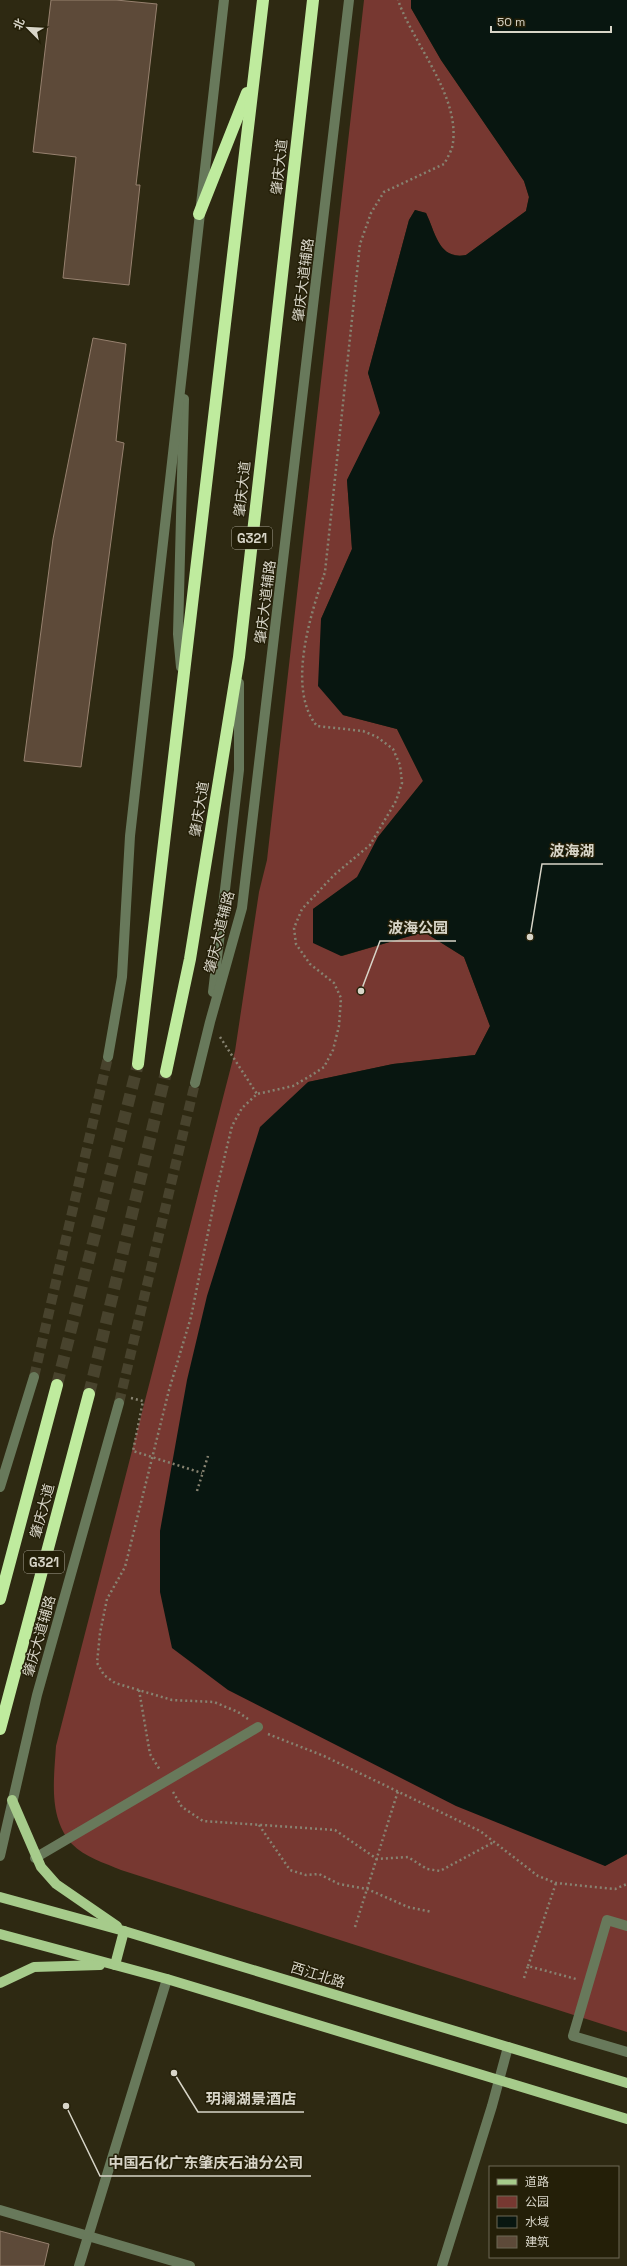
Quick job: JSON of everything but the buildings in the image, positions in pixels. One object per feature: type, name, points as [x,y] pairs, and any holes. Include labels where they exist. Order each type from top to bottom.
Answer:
[{"type":"highway","name":"肇庆大道","points":[[138,1064],[183,693],[263,0]]},
{"type":"highway","name":"肇庆大道","points":[[166,1072],[190,959],[238,657],[313,0]]},
{"type":"highway","points":[[199,214],[253,77]]},
{"type":"highway","name":"肇庆大道","points":[[0,1599],[57,1385]]},
{"type":"highway","name":"肇庆大道","points":[[0,1729],[89,1394]]},
{"type":"main road","points":[[12,1800],[35,1858],[56,1884],[124,1931],[115,1965]]},
{"type":"main road","name":"西江北路","points":[[0,1897],[124,1931],[627,2083]]},
{"type":"main road","points":[[0,1934],[167,1979],[627,2119]]},
{"type":"main road","points":[[0,1983],[34,1967],[60,1965],[115,1965]]},
{"type":"street","points":[[108,1056],[122,978],[130,836],[224,0]]},
{"type":"street","name":"肇庆大道辅路","points":[[195,1083],[210,1022],[242,908],[349,0]]},
{"type":"street","points":[[183,355],[184,434],[178,634],[183,693]]},
{"type":"street","points":[[210,1022],[239,770],[238,657]]},
{"type":"street","points":[[0,1487],[34,1377]]},
{"type":"street","name":"肇庆大道辅路","points":[[0,1856],[37,1695],[119,1403]]},
{"type":"street","points":[[35,1858],[258,1727]]},
{"type":"street","points":[[627,1926],[607,1920],[573,2036],[627,2052]]},
{"type":"street","points":[[79,2266],[167,1979]]},
{"type":"street","points":[[442,2266],[508,2047]]},
{"type":"street","points":[[0,2210],[190,2266]]},
{"type":"path","points":[[398,0],[411,32],[442,85],[453,127],[452,148],[444,164],[384,192],[371,213],[360,244],[325,572],[311,612],[304,654],[302,695],[308,716],[317,726],[363,731],[377,737],[393,749],[400,765],[402,784],[396,801],[370,845],[334,875],[302,908],[294,928],[296,944],[310,964],[334,983],[341,998],[339,1026],[333,1050],[324,1067],[312,1076],[293,1086],[257,1094],[242,1108],[232,1126],[217,1188],[191,1317],[152,1457],[125,1567],[107,1599],[100,1633],[97,1663],[104,1676],[115,1683],[172,1700],[214,1702],[238,1712],[271,1736],[324,1756],[480,1831],[538,1876],[556,1884],[615,1889],[627,1884]]},
{"type":"path","points":[[210,1022],[257,1094]]},
{"type":"path","points":[[130,1398],[144,1401],[133,1451],[202,1473]]},
{"type":"path","points":[[197,1491],[208,1456]]},
{"type":"path","points":[[139,1690],[150,1754],[182,1807],[203,1821],[335,1830],[377,1859],[408,1857],[427,1869],[440,1871],[494,1842]]},
{"type":"path","points":[[355,1927],[398,1791]]},
{"type":"path","points":[[258,1825],[290,1870],[306,1875],[319,1874],[339,1884],[367,1889],[408,1907],[432,1912]]},
{"type":"path","points":[[524,1978],[556,1884]]},
{"type":"path","points":[[528,1966],[588,1982]]},
{"type":"green space","points":[[364,0],[411,0],[411,8],[441,60],[524,181],[529,197],[526,211],[466,255],[450,254],[444,249],[436,237],[426,213],[415,210],[409,220],[368,373],[381,413],[347,480],[352,549],[321,619],[343,715],[397,729],[423,781],[378,837],[358,877],[313,909],[342,956],[424,932],[464,957],[490,1026],[475,1055],[393,1064],[308,1082],[605,1866],[627,1854],[627,2032],[121,1870],[82,1853],[72,1844],[64,1833],[59,1822],[54,1797],[56,1746],[235,1051],[259,892],[267,860]]},
{"type":"water","points":[[411,0],[627,0],[627,1854],[605,1866],[456,1806],[228,1690],[172,1648],[160,1592],[160,1531],[187,1380],[207,1296],[260,1127],[308,1082],[393,1064],[475,1055],[490,1026],[464,957],[424,932],[341,956],[313,943],[313,909],[357,877],[378,837],[423,781],[397,729],[343,715],[318,686],[321,619],[352,549],[347,480],[380,413],[368,373],[409,220],[415,210],[426,213],[436,237],[444,249],[450,254],[466,255],[526,211],[529,197],[524,181],[441,60],[411,8]]},
{"type":"tunnel","points":[[34,1377],[108,1057]]},
{"type":"tunnel","points":[[57,1385],[138,1064]]},
{"type":"tunnel","points":[[89,1394],[166,1072]]},
{"type":"tunnel","points":[[119,1403],[195,1083]]},
{"type":"place","name":"波海湖","points":[[530,937]]},
{"type":"place","name":"波海公园","points":[[361,991]]},
{"type":"place","name":"玥澜湖景酒店","points":[[174,2073]]},
{"type":"place","name":"中国石化广东肇庆石油分公司","points":[[66,2106]]}]
